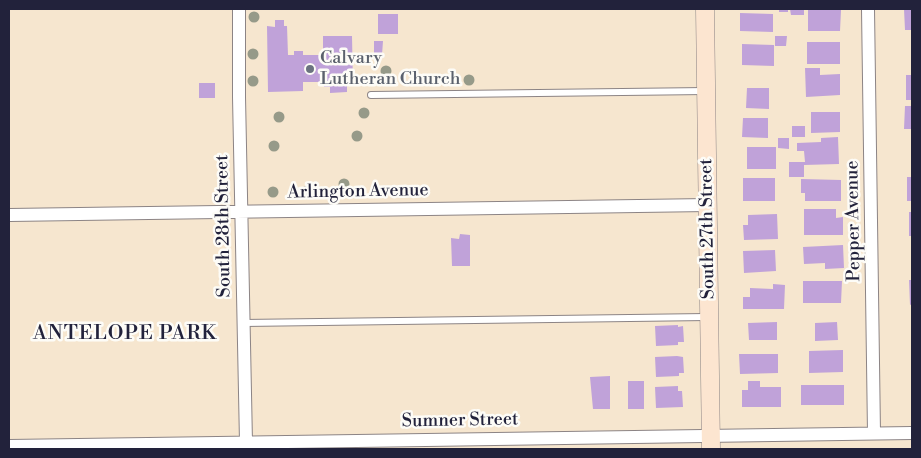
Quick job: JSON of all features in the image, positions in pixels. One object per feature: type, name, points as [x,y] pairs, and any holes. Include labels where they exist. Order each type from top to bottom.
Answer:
[{"type":"main road","name":"South 27th Street","points":[[705,9],[711,442]]},
{"type":"street","name":"South 28th Street","points":[[239,9],[246,442]]},
{"type":"street","name":"Pepper Avenue","points":[[868,9],[874,433]]},
{"type":"street","name":"Arlington Avenue","points":[[9,215],[708,205]]},
{"type":"street","name":"Sumner Street","points":[[9,446],[246,442],[359,444],[711,442],[874,433],[912,433]]},
{"type":"lane","points":[[371,95],[707,92]]},
{"type":"lane","points":[[243,324],[709,317]]},
{"type":"building","points":[[779,9],[788,9],[788,12],[779,12]]},
{"type":"building","points":[[790,9],[804,9],[804,15],[791,15]]},
{"type":"building","points":[[904,9],[912,9],[912,30],[905,30]]},
{"type":"building","points":[[808,10],[841,10],[840,31],[808,31]]},
{"type":"building","points":[[740,13],[773,14],[773,32],[740,31]]},
{"type":"building","points":[[378,14],[398,14],[398,34],[378,34]]},
{"type":"building","name":"Calvary Lutheran Church","points":[[275,20],[284,20],[284,26],[287,26],[288,55],[294,55],[294,51],[303,51],[303,55],[323,55],[323,36],[352,36],[353,86],[347,86],[347,92],[330,93],[330,87],[324,87],[324,82],[303,82],[303,91],[268,92],[267,26],[275,27]]},
{"type":"building","points":[[775,36],[787,36],[786,46],[775,46]]},
{"type":"building","points":[[374,41],[383,41],[382,55],[374,55]]},
{"type":"building","points":[[807,42],[840,42],[840,64],[807,64]]},
{"type":"building","points":[[742,44],[774,45],[774,66],[742,65]]},
{"type":"building","points":[[805,68],[820,68],[820,75],[840,74],[840,95],[806,97]]},
{"type":"building","points":[[906,75],[912,75],[912,100],[906,100]]},
{"type":"building","points":[[199,83],[215,83],[215,98],[199,98]]},
{"type":"building","points":[[747,88],[769,88],[769,109],[746,108]]},
{"type":"building","points":[[905,106],[912,106],[912,129],[904,129]]},
{"type":"building","points":[[811,112],[840,112],[840,132],[811,133]]},
{"type":"building","points":[[743,118],[768,118],[768,138],[742,137]]},
{"type":"building","points":[[792,126],[805,126],[805,137],[792,137]]},
{"type":"building","points":[[838,137],[839,164],[804,165],[804,177],[789,177],[789,162],[805,162],[804,151],[797,151],[797,143],[821,142],[821,138]]},
{"type":"building","points":[[778,138],[789,138],[789,149],[778,148]]},
{"type":"building","points":[[747,147],[776,147],[776,169],[747,169]]},
{"type":"building","points":[[907,177],[912,177],[912,201],[907,201]]},
{"type":"building","points":[[743,178],[775,178],[775,201],[743,201]]},
{"type":"building","points":[[801,179],[841,180],[841,201],[805,201],[805,193],[801,193]]},
{"type":"building","points":[[804,209],[836,209],[836,218],[843,217],[843,235],[804,235]]},
{"type":"building","points":[[909,212],[912,212],[912,236],[909,236]]},
{"type":"building","points":[[777,214],[778,239],[744,240],[743,225],[748,225],[748,215]]},
{"type":"building","points":[[460,234],[470,235],[470,266],[452,266],[451,238],[459,239]]},
{"type":"building","points":[[843,245],[844,268],[825,269],[825,263],[804,264],[803,247]]},
{"type":"building","points":[[775,250],[776,271],[744,273],[743,251]]},
{"type":"building","points":[[909,280],[912,280],[912,304],[910,305]]},
{"type":"building","points":[[803,281],[842,281],[841,303],[803,303]]},
{"type":"building","points":[[773,284],[785,285],[784,309],[743,309],[743,297],[750,297],[750,288],[773,289]]},
{"type":"building","points":[[777,322],[777,340],[749,340],[748,323]]},
{"type":"building","points":[[837,322],[838,340],[815,341],[815,323]]},
{"type":"building","points":[[678,325],[678,327],[683,326],[684,342],[678,342],[678,345],[656,346],[655,326]]},
{"type":"building","points":[[843,350],[843,372],[809,373],[809,351]]},
{"type":"building","points":[[739,354],[778,354],[778,373],[740,374]]},
{"type":"building","points":[[655,357],[683,357],[684,373],[679,373],[679,376],[656,377]]},
{"type":"building","points":[[610,376],[610,409],[593,409],[590,377]]},
{"type":"building","points":[[628,381],[644,381],[644,409],[628,409]]},
{"type":"building","points":[[748,381],[760,381],[760,387],[781,387],[781,407],[742,407],[742,390],[748,390]]},
{"type":"building","points":[[801,385],[844,385],[844,405],[801,405]]},
{"type":"building","points":[[678,386],[678,391],[682,391],[683,407],[656,408],[655,387]]},
{"type":"place","name":"Calvary Lutheran Church","points":[[310,69]]},
{"type":"district","name":"ANTELOPE PARK","points":[[125,334]]}]
